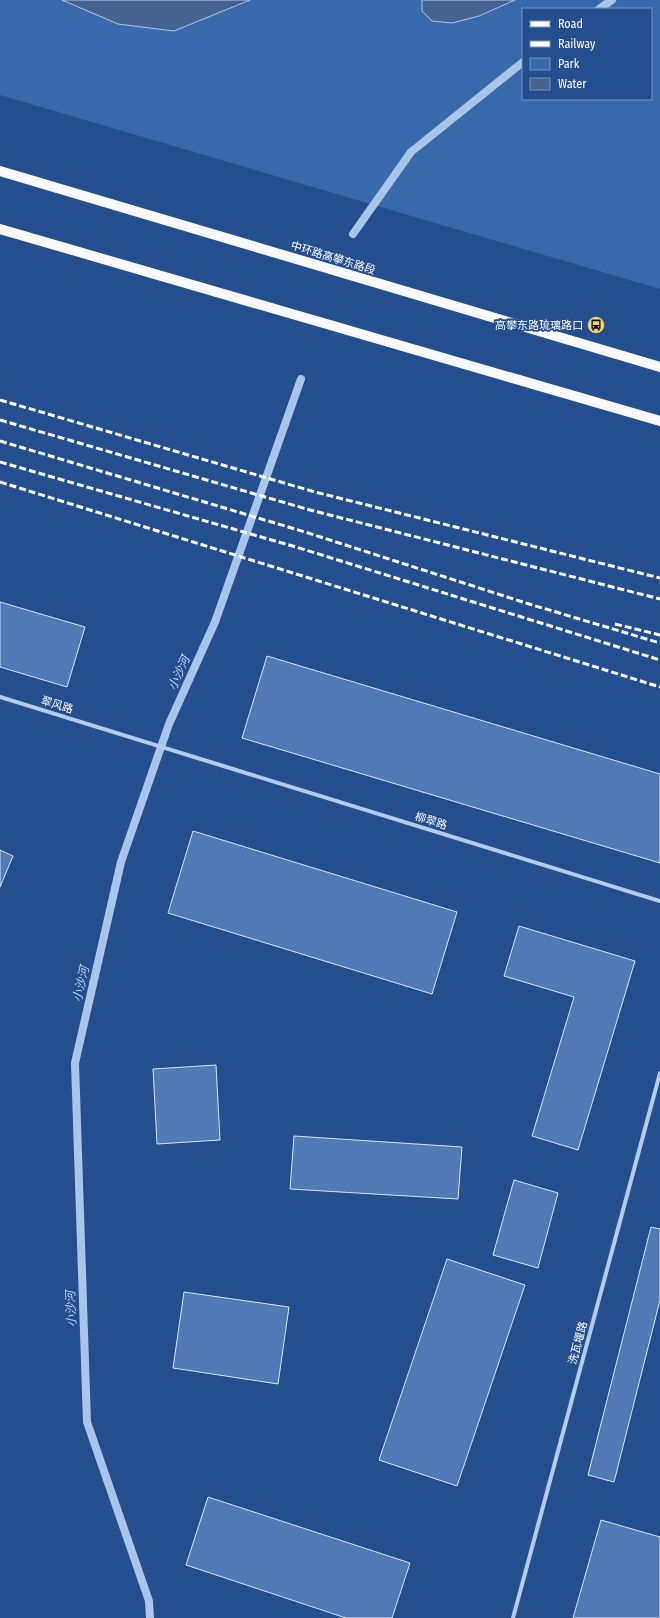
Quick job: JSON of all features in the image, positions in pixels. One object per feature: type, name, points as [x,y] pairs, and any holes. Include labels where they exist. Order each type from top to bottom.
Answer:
[{"type":"main road","name":"中环路高攀东路段","points":[[0,171],[660,367]]},
{"type":"main road","points":[[0,229],[660,421]]},
{"type":"street","name":"翠风路","points":[[0,697],[196,758]]},
{"type":"street","name":"柳翠路","points":[[196,758],[660,901]]},
{"type":"street","name":"洗瓦堰路","points":[[513,1618],[660,1073]]},
{"type":"green space","points":[[0,0],[660,0],[660,289],[0,95]]},
{"type":"water","points":[[62,0],[250,0],[174,31],[118,24]]},
{"type":"water","points":[[422,0],[515,0],[479,16],[452,23],[432,21],[422,11]]},
{"type":"building","points":[[0,602],[85,627],[67,687],[0,667]]},
{"type":"building","points":[[267,656],[660,774],[660,863],[242,738]]},
{"type":"building","points":[[193,831],[457,912],[432,994],[168,913]]},
{"type":"building","points":[[0,850],[13,856],[0,887]]},
{"type":"building","points":[[519,926],[635,961],[578,1150],[532,1136],[574,997],[504,976]]},
{"type":"building","points":[[216,1065],[220,1140],[157,1144],[153,1069]]},
{"type":"building","points":[[294,1136],[462,1147],[458,1199],[290,1189]]},
{"type":"building","points":[[514,1180],[558,1193],[538,1268],[493,1255]]},
{"type":"building","points":[[651,1227],[660,1229],[660,1300],[614,1482],[588,1475]]},
{"type":"building","points":[[447,1259],[525,1285],[457,1486],[379,1460]]},
{"type":"building","points":[[184,1292],[289,1307],[278,1384],[173,1368]]},
{"type":"building","points":[[208,1497],[410,1563],[392,1618],[346,1618],[186,1565]]},
{"type":"building","points":[[601,1520],[660,1537],[660,1618],[573,1618]]},
{"type":"waterway","points":[[600,8],[612,0]]},
{"type":"waterway","points":[[353,234],[411,152],[522,63]]},
{"type":"waterway","name":"小沙河","points":[[150,1618],[149,1601],[87,1422],[75,1063],[121,862],[169,724],[215,622],[301,379]]},
{"type":"railway","points":[[0,400],[315,492],[660,578]]},
{"type":"railway","points":[[0,420],[310,510],[660,599]]},
{"type":"railway","points":[[0,441],[305,532],[529,604],[660,643]]},
{"type":"railway","points":[[0,462],[296,547],[660,660]]},
{"type":"railway","points":[[0,482],[660,687]]},
{"type":"railway","points":[[615,624],[660,635]]},
{"type":"place","name":"高攀东路琉璃路口","points":[[596,325]]}]
